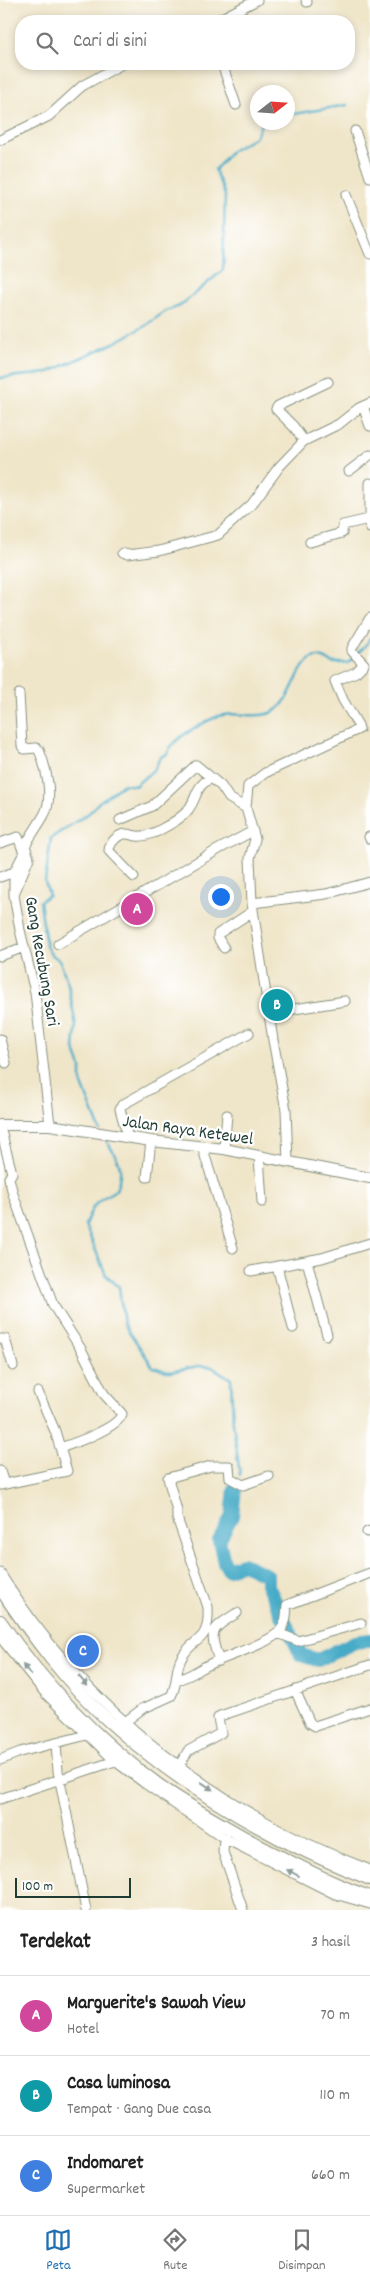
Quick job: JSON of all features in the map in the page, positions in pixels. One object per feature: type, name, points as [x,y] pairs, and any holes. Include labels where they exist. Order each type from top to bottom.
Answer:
[{"type":"highway","points":[[0,1588],[64,1674],[178,1777],[222,1807],[264,1830],[344,1869],[370,1879]]},
{"type":"highway","points":[[0,1622],[54,1690],[110,1746],[160,1786],[213,1821],[335,1885],[370,1897]]},
{"type":"highway","points":[[257,1844],[264,1830]]},
{"type":"main road","name":"Jalan Raya Ketewel","points":[[0,1126],[50,1125],[128,1138],[224,1149],[370,1178]]},
{"type":"street","points":[[228,15],[257,0]]},
{"type":"street","points":[[0,140],[49,116],[82,86],[111,70]]},
{"type":"street","points":[[224,70],[236,105]]},
{"type":"street","points":[[355,131],[370,177]]},
{"type":"street","points":[[346,195],[370,254]]},
{"type":"street","points":[[304,440],[276,409],[278,406],[328,382]]},
{"type":"street","points":[[122,553],[127,555],[159,551],[218,535],[252,504],[279,467],[304,440],[339,424],[367,405],[370,426]]},
{"type":"street","points":[[350,470],[370,455]]},
{"type":"street","points":[[310,542],[342,532],[343,525],[369,524],[366,506],[370,483]]},
{"type":"street","points":[[288,1162],[286,1110],[253,907],[250,858],[255,839],[246,808],[247,790],[252,781],[358,729],[358,725],[335,683],[336,680],[362,668],[364,664],[355,654],[352,647],[370,618]]},
{"type":"street","points":[[14,895],[29,858],[25,846],[45,814],[48,798],[48,787],[39,750],[36,748],[26,750],[22,746],[19,694]]},
{"type":"street","points":[[120,820],[152,806],[163,798],[194,766],[199,767],[212,778],[224,789],[229,798],[246,808]]},
{"type":"street","points":[[134,877],[109,851],[109,847],[116,837],[128,834],[136,836],[149,835],[178,819],[194,800],[200,785],[212,778]]},
{"type":"street","points":[[58,944],[253,831]]},
{"type":"street","name":"Gang Kecubung Sari","points":[[0,843],[18,837],[24,853],[14,872],[14,895],[36,998],[50,1125]]},
{"type":"street","points":[[0,877],[14,872]]},
{"type":"street","points":[[224,948],[217,937],[218,934],[253,907],[326,894],[370,882]]},
{"type":"street","points":[[0,956],[24,948]]},
{"type":"street","points":[[269,1013],[345,1001]]},
{"type":"street","points":[[128,1138],[120,1109],[122,1105],[249,1032]]},
{"type":"street","points":[[0,1039],[6,1063]]},
{"type":"street","points":[[224,1149],[227,1115]]},
{"type":"street","points":[[0,1126],[12,1172],[9,1178],[13,1194],[53,1306],[81,1349],[104,1394],[122,1414],[117,1422],[83,1440],[60,1448]]},
{"type":"street","points":[[147,1177],[151,1141]]},
{"type":"street","points":[[202,1146],[233,1248]]},
{"type":"street","points":[[258,1156],[262,1202]]},
{"type":"street","points":[[251,1271],[308,1260],[370,1243]]},
{"type":"street","points":[[308,1260],[327,1335]]},
{"type":"street","points":[[277,1266],[293,1328]]},
{"type":"street","points":[[0,1339],[5,1339],[13,1366]]},
{"type":"street","points":[[0,1471],[2,1484],[67,1471],[38,1392]]},
{"type":"street","points":[[121,1725],[142,1709],[171,1696],[177,1680],[180,1659],[190,1647],[203,1638],[209,1620],[208,1607],[176,1518],[177,1511],[168,1478],[211,1466],[229,1466],[230,1478],[243,1485],[268,1476]]},
{"type":"street","points":[[0,1573],[40,1630],[121,1725],[227,1799],[305,1843],[370,1870]]},
{"type":"street","points":[[177,1680],[194,1675],[206,1666],[279,1631],[287,1619],[287,1605],[370,1574]]},
{"type":"street","points":[[219,1661],[212,1640],[212,1633],[218,1624],[237,1613]]},
{"type":"street","points":[[279,1631],[295,1641],[361,1623]]},
{"type":"street","points":[[0,1638],[46,1694],[115,1761],[224,1838],[335,1894],[370,1904]]},
{"type":"street","points":[[179,1766],[188,1751],[221,1733],[219,1717],[370,1665]]},
{"type":"street","points":[[295,1690],[310,1723],[315,1726],[370,1708]]},
{"type":"street","points":[[0,1760],[20,1752],[87,1735]]},
{"type":"street","points":[[56,1743],[59,1780],[86,1910]]},
{"type":"street","points":[[0,1799],[115,1761]]},
{"type":"street","points":[[224,1838],[223,1852],[243,1910]]},
{"type":"waterway","points":[[295,114],[347,105]]},
{"type":"waterway","points":[[0,378],[47,373],[114,343],[145,326],[166,311],[180,306],[223,270],[225,195],[215,170],[231,151],[256,137],[259,130]]},
{"type":"waterway","points":[[100,1130],[81,1082],[81,1067],[74,1048],[76,1026],[68,984],[60,961],[50,953],[46,946],[40,901],[49,895],[45,882],[51,838],[89,813],[99,802],[124,784],[135,786],[155,768],[159,759],[167,754],[172,745],[188,732],[208,721],[227,714],[259,715],[274,711],[286,699],[307,662],[313,658],[322,657],[332,663],[348,663],[367,644],[370,638]]},
{"type":"waterway","points":[[104,1137],[119,1162],[119,1181],[116,1190],[96,1204],[90,1212],[85,1225],[106,1275],[119,1287],[124,1324],[153,1367],[170,1372],[198,1366],[212,1367],[231,1379],[233,1423],[240,1475]]},
{"type":"waterway","points":[[235,1489],[232,1516],[219,1540],[224,1562],[228,1569],[243,1564],[267,1575],[267,1584],[301,1655],[318,1660],[355,1642],[370,1640]]},
{"type":"place","name":"Marguerite's Sawah View","points":[[137,909]]},
{"type":"place","name":"Casa luminosa","points":[[277,1005]]},
{"type":"place","name":"Indomaret","points":[[83,1651]]}]
